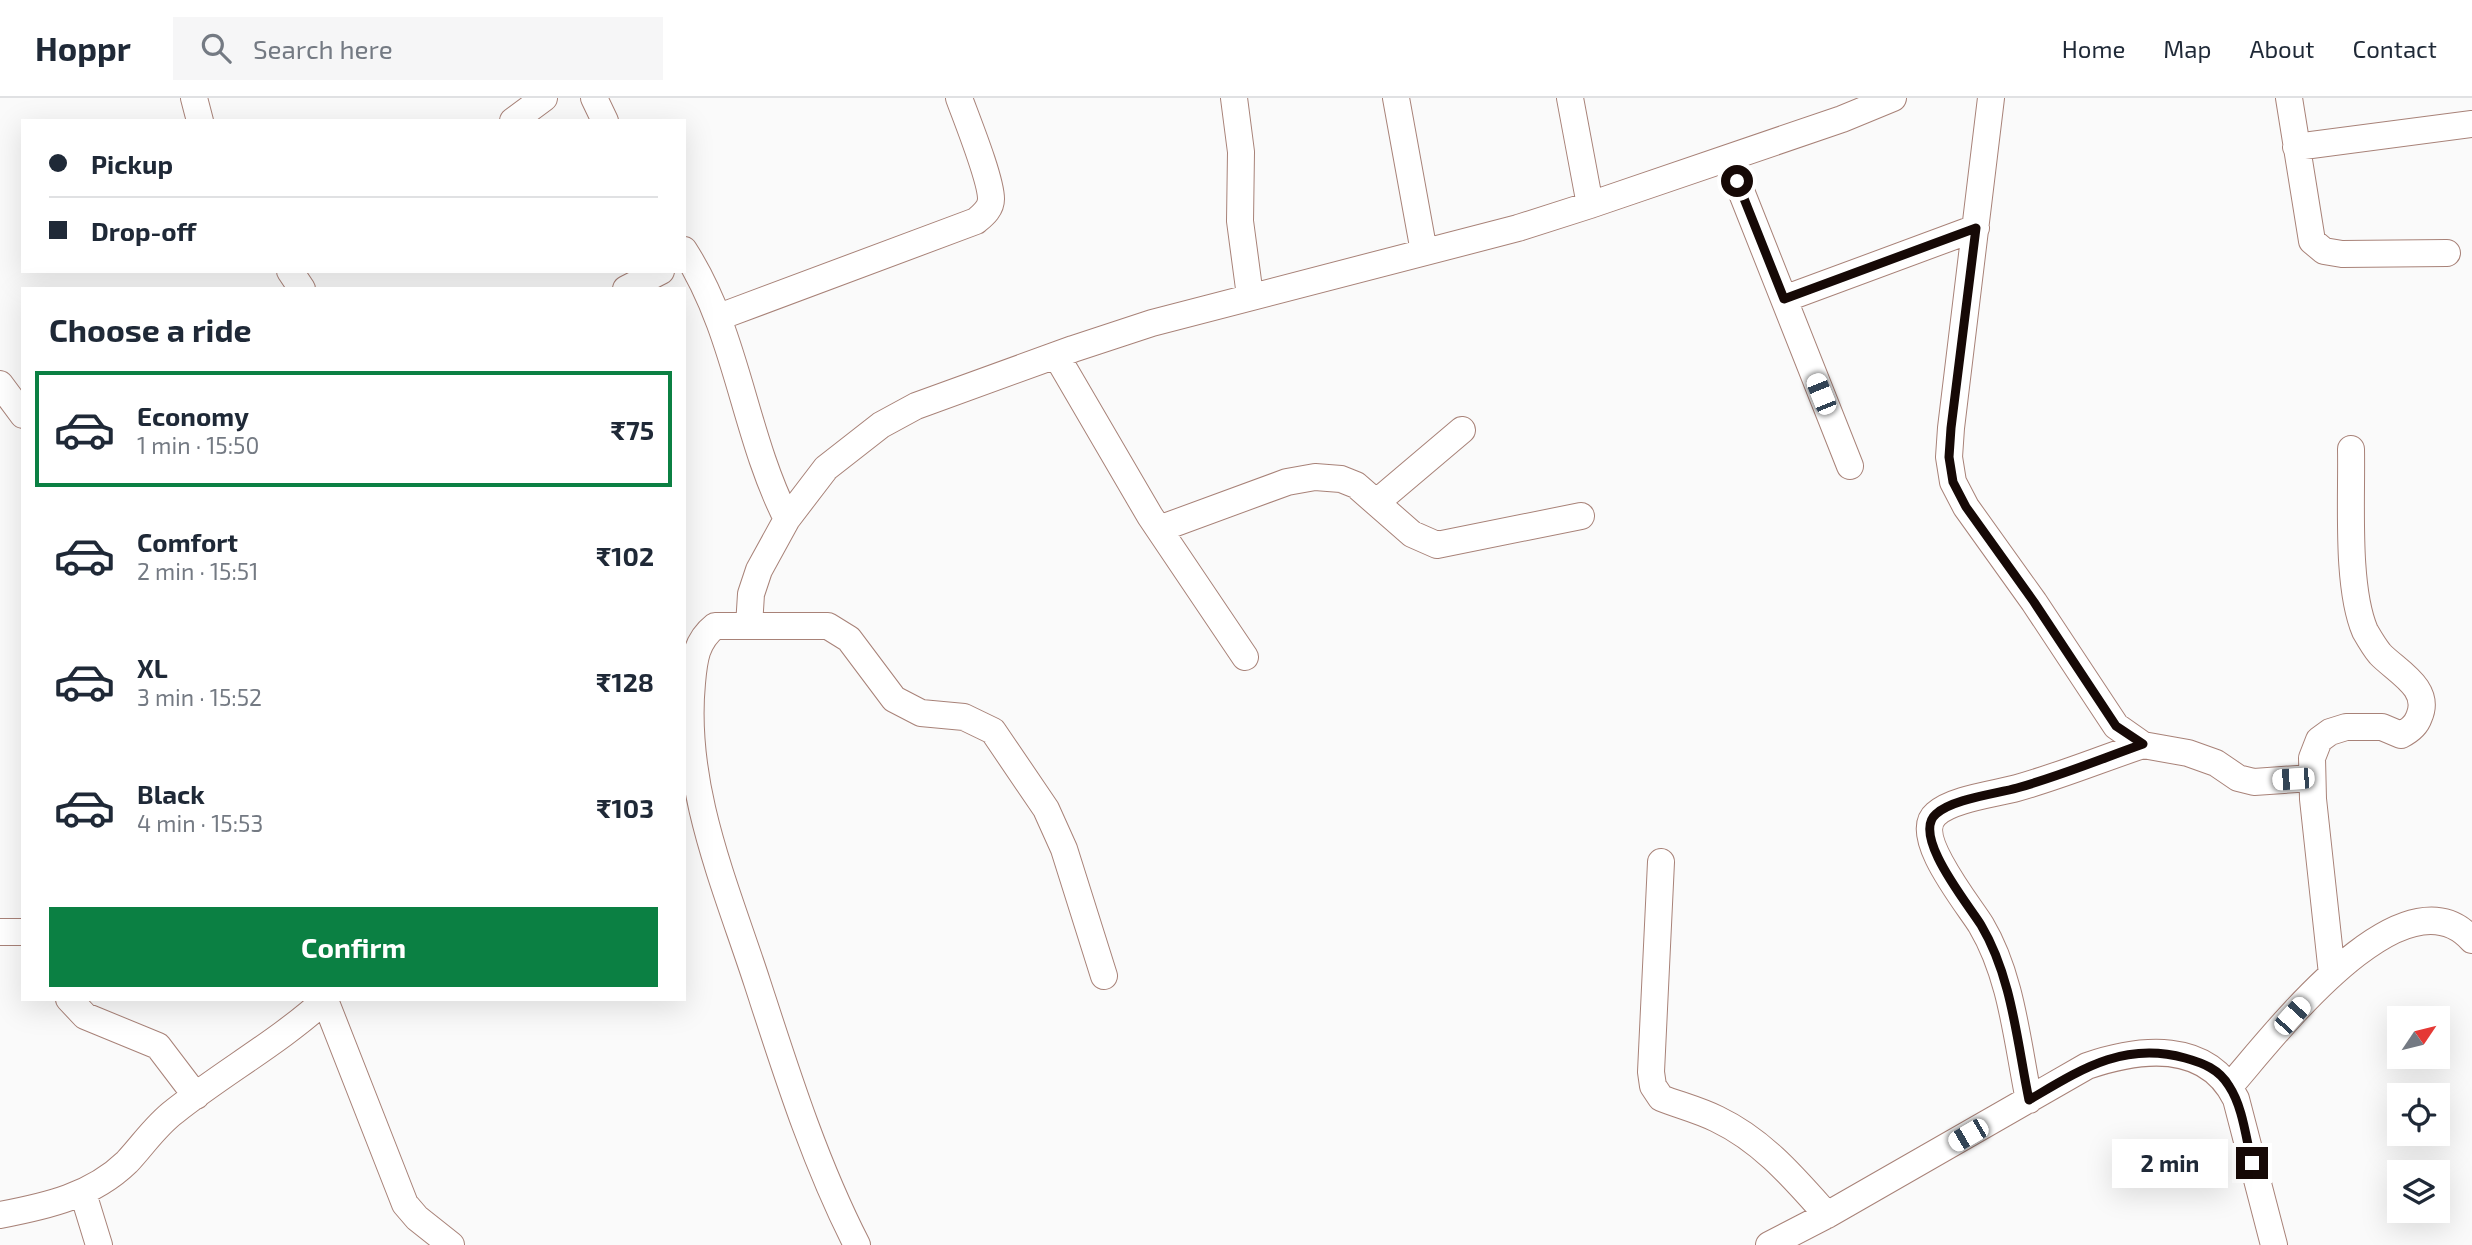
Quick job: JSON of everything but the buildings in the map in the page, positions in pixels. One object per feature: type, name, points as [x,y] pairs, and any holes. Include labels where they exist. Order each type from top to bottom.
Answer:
[{"type":"street","points":[[194,98],[200,119]]},
{"type":"street","points":[[516,119],[544,98]]},
{"type":"street","points":[[594,98],[604,119]]},
{"type":"street","points":[[719,317],[976,221],[987,211],[991,200],[988,184],[959,98]]},
{"type":"street","points":[[1234,98],[1241,152],[1240,221],[1250,296]]},
{"type":"street","points":[[1396,98],[1424,252]]},
{"type":"street","points":[[1570,98],[1590,205]]},
{"type":"street","points":[[749,626],[751,594],[759,570],[787,519],[826,468],[881,425],[916,406],[1152,323],[1518,228],[1842,119],[1893,98]]},
{"type":"street","points":[[1991,98],[1951,428],[1949,457],[1953,482],[1966,507],[2034,602],[2116,726],[2143,744],[2197,756],[2216,763],[2238,778],[2254,782],[2312,778]]},
{"type":"street","points":[[2288,98],[2312,241],[2324,251],[2342,254],[2447,253]]},
{"type":"street","points":[[2296,147],[2472,124]]},
{"type":"street","points":[[1728,158],[1850,466]]},
{"type":"street","points":[[1784,299],[1976,228]]},
{"type":"street","points":[[686,255],[719,317],[735,363],[768,483],[787,519]]},
{"type":"street","points":[[630,287],[657,273]]},
{"type":"street","points":[[1056,355],[1159,529],[1245,657]]},
{"type":"street","points":[[0,384],[21,412]]},
{"type":"street","points":[[1377,502],[1462,430]]},
{"type":"street","points":[[2332,974],[2312,758],[2319,740],[2330,732],[2367,725],[2382,727],[2401,735],[2408,732],[2421,715],[2421,701],[2415,685],[2379,653],[2365,631],[2354,592],[2351,449]]},
{"type":"street","points":[[1159,529],[1287,482],[1315,477],[1349,482],[1377,502],[1412,534],[1437,545],[1581,516]]},
{"type":"street","points":[[857,1245],[839,1211],[796,1103],[690,774],[689,710],[698,645],[704,635],[715,626],[828,626],[849,639],[894,699],[921,713],[964,717],[993,731],[1046,809],[1064,849],[1104,976]]},
{"type":"street","points":[[2029,1100],[2005,983],[1995,954],[1982,927],[1930,841],[1928,824],[1934,814],[1948,806],[2019,788],[2143,744]]},
{"type":"street","points":[[1661,862],[1651,1072],[1653,1086],[1661,1098],[1717,1119],[1757,1143],[1779,1161],[1827,1215]]},
{"type":"street","points":[[2230,1086],[2332,974],[2381,937],[2427,920],[2456,927],[2472,940]]},
{"type":"street","points":[[0,932],[21,932]]},
{"type":"street","points":[[71,1001],[85,1016],[158,1046],[196,1096]]},
{"type":"street","points":[[0,1215],[53,1204],[83,1193],[108,1179],[174,1111],[273,1044],[325,1001]]},
{"type":"street","points":[[326,1001],[405,1204],[417,1218],[451,1245]]},
{"type":"street","points":[[1769,1245],[1827,1215],[2087,1066],[2117,1056],[2149,1051],[2201,1062],[2220,1074],[2230,1086],[2236,1099],[2274,1245]]},
{"type":"street","points":[[83,1193],[99,1245]]},
{"type":"route","points":[[1737,181],[1784,299],[1976,228],[1951,428],[1949,457],[1953,482],[1966,507],[2034,602],[2116,726],[2128,737],[2143,744],[2019,788],[1948,806],[1934,814],[1928,824],[1930,841],[1946,872],[1982,927],[1995,954],[2005,983],[2029,1100],[2087,1066],[2117,1056],[2149,1051],[2201,1062],[2220,1074],[2230,1086],[2236,1099],[2252,1163]]}]
